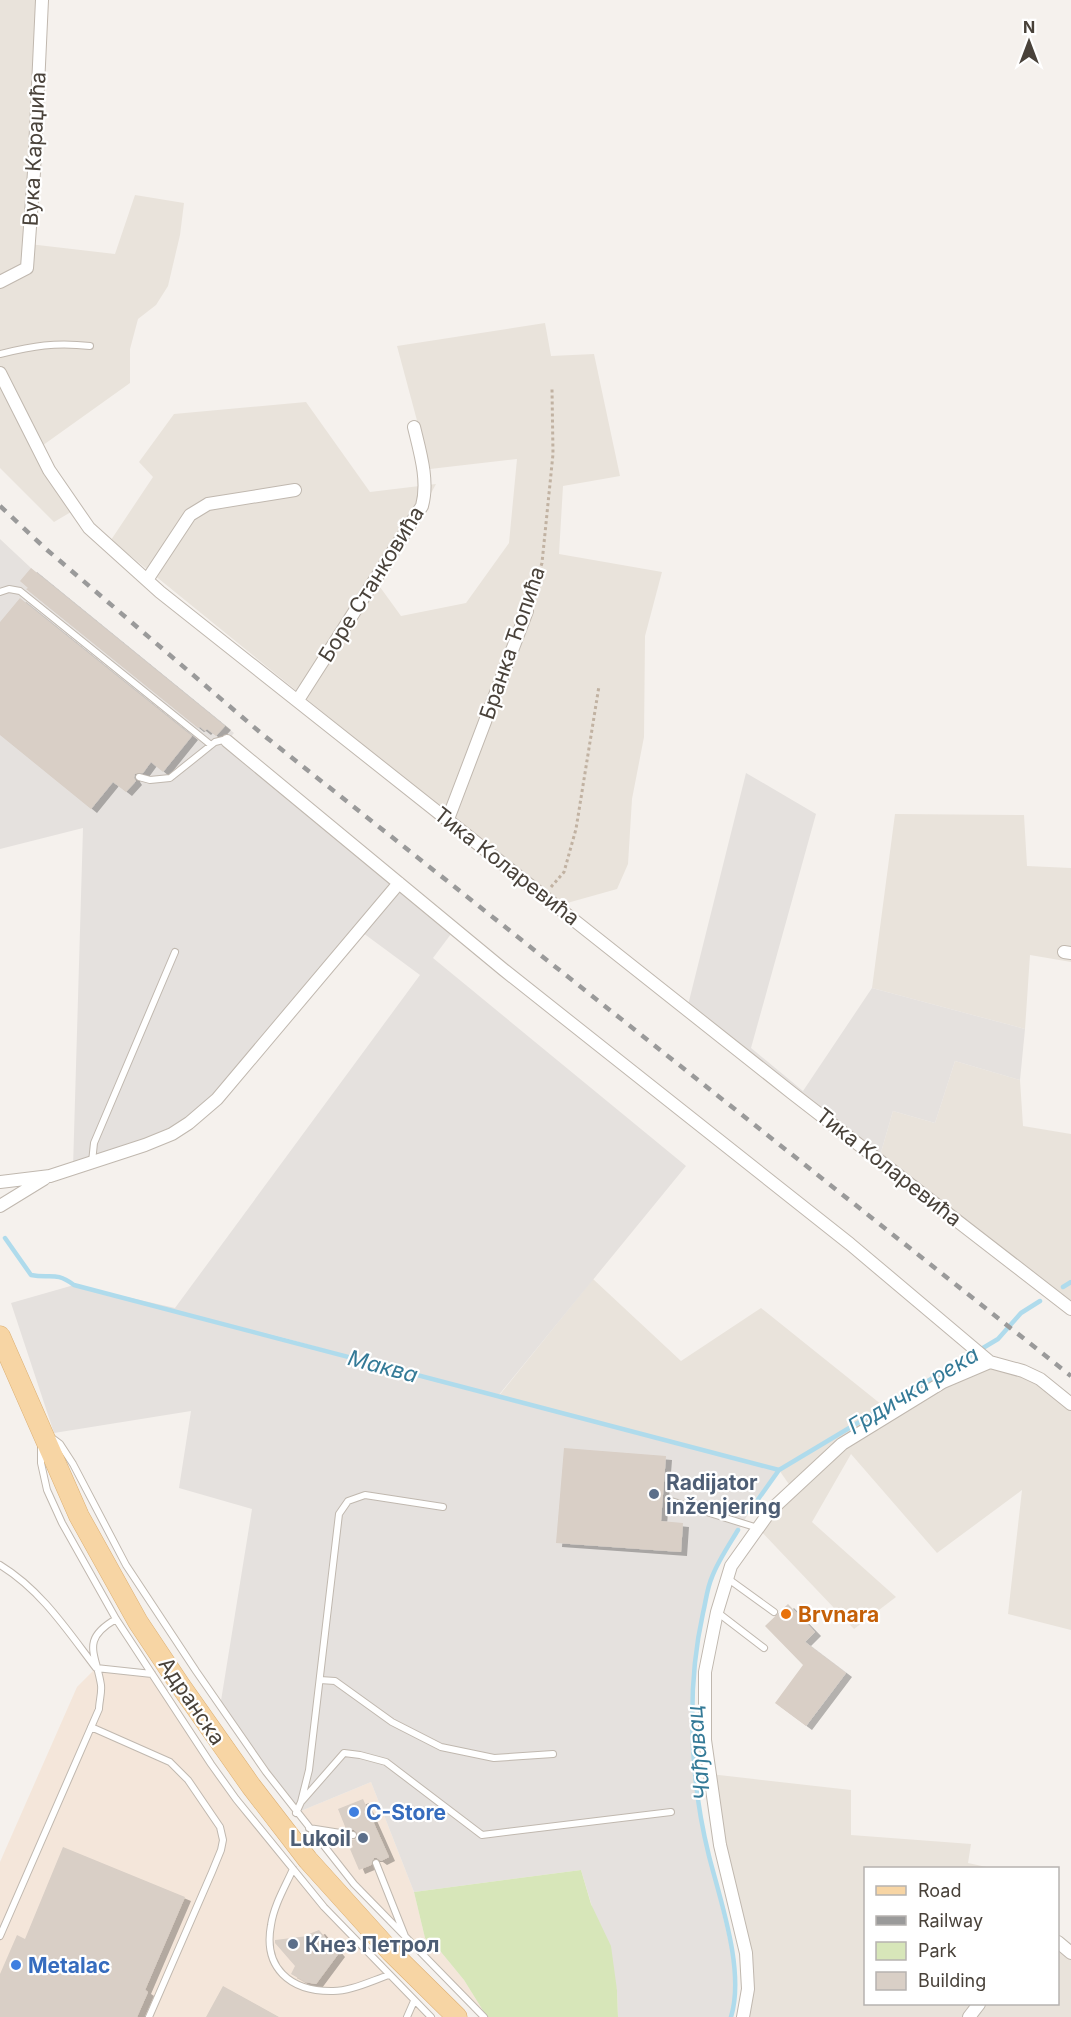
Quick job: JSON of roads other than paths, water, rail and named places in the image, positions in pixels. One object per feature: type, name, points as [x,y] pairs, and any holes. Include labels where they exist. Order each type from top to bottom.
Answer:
[{"type":"main road","name":"Адранска","points":[[0,1336],[79,1516],[138,1622],[251,1786],[341,1898],[391,1952],[457,2017]]},
{"type":"street","name":"Вука Караџића","points":[[0,282],[27,268],[42,0]]},
{"type":"street","name":"Тика Коларевића","points":[[0,373],[49,470],[89,528],[147,580],[792,1093],[1071,1309]]},
{"type":"street","name":"Боре Станковића","points":[[298,700],[422,506],[424,499],[423,465],[414,427]]},
{"type":"street","points":[[147,580],[190,515],[208,504],[295,490]]},
{"type":"street","name":"Бранка Ћопића","points":[[447,819],[527,611]]},
{"type":"street","points":[[227,741],[504,970],[850,1244],[987,1360],[1040,1379],[1071,1404]]},
{"type":"street","points":[[0,1182],[50,1176],[92,1163],[172,1134],[189,1123],[210,1105],[399,883]]},
{"type":"street","points":[[0,1206],[50,1176]]},
{"type":"street","points":[[743,2017],[748,1989],[746,1953],[720,1845],[705,1740],[705,1672],[717,1612],[731,1566],[771,1510],[842,1444],[943,1382],[987,1360]]},
{"type":"street","points":[[1059,1943],[1071,1953]]},
{"type":"street","points":[[969,2017],[978,2005]]},
{"type":"lane","points":[[0,354],[31,346],[63,343],[90,346]]},
{"type":"lane","points":[[0,592],[9,589],[20,591],[211,745]]},
{"type":"lane","points":[[140,777],[150,780],[170,778],[211,745],[219,740],[227,741]]},
{"type":"lane","points":[[92,1163],[94,1143],[175,952]]},
{"type":"lane","points":[[40,1428],[41,1463],[47,1490],[62,1523],[116,1619],[152,1674],[236,1799],[324,1907],[428,2016]]},
{"type":"lane","points":[[40,1428],[60,1444],[67,1454],[126,1565],[196,1671],[296,1813],[354,1884],[483,2017]]},
{"type":"lane","points":[[296,1813],[309,1770],[339,1514],[348,1501],[366,1495],[443,1507]]},
{"type":"lane","points":[[668,1500],[758,1528]]},
{"type":"lane","points":[[0,1565],[18,1576],[41,1597],[96,1668],[152,1674]]},
{"type":"lane","points":[[727,1578],[774,1612]]},
{"type":"lane","points":[[717,1612],[764,1648]]},
{"type":"lane","points":[[0,1936],[99,1709],[101,1686],[93,1644],[96,1634],[116,1619]]},
{"type":"lane","points":[[320,1680],[335,1681],[392,1722],[441,1747],[494,1758],[553,1754]]},
{"type":"lane","points":[[91,1727],[170,1762],[188,1780],[214,1817],[220,1827],[223,1840],[212,1872],[149,2017]]},
{"type":"lane","points":[[301,1802],[344,1753],[386,1762],[482,1835],[671,1812]]},
{"type":"lane","points":[[309,1828],[352,1835]]},
{"type":"lane","points":[[376,1863],[406,1939]]},
{"type":"lane","points":[[293,1869],[276,1905],[269,1945],[276,1967],[287,1980],[305,1988],[333,1992],[389,1975]]},
{"type":"lane","points":[[407,2017],[414,2001]]},
{"type":"waterway","name":"Маква","points":[[5,1238],[31,1275],[62,1278],[74,1285],[779,1470]]},
{"type":"waterway","name":"Грдичка река","points":[[1063,1287],[1071,1282]]},
{"type":"waterway","name":"Грдичка река","points":[[749,1512],[779,1470],[998,1339],[1021,1313],[1040,1301]]},
{"type":"waterway","name":"Чађавац","points":[[731,2017],[735,1999],[733,1958],[698,1797],[694,1766],[692,1703],[698,1642],[709,1586],[717,1565],[738,1530]]},
{"type":"railway","points":[[0,506],[46,549],[262,734],[1071,1376]]},
{"type":"place","name":"Radijator inženjering","points":[[654,1494]]},
{"type":"place","name":"Brvnara","points":[[786,1614]]},
{"type":"place","name":"C-Store","points":[[354,1812]]},
{"type":"place","name":"Lukoil","points":[[363,1838]]},
{"type":"place","name":"Кнез Петрол","points":[[293,1944]]},
{"type":"place","name":"Metalac","points":[[16,1965]]}]
